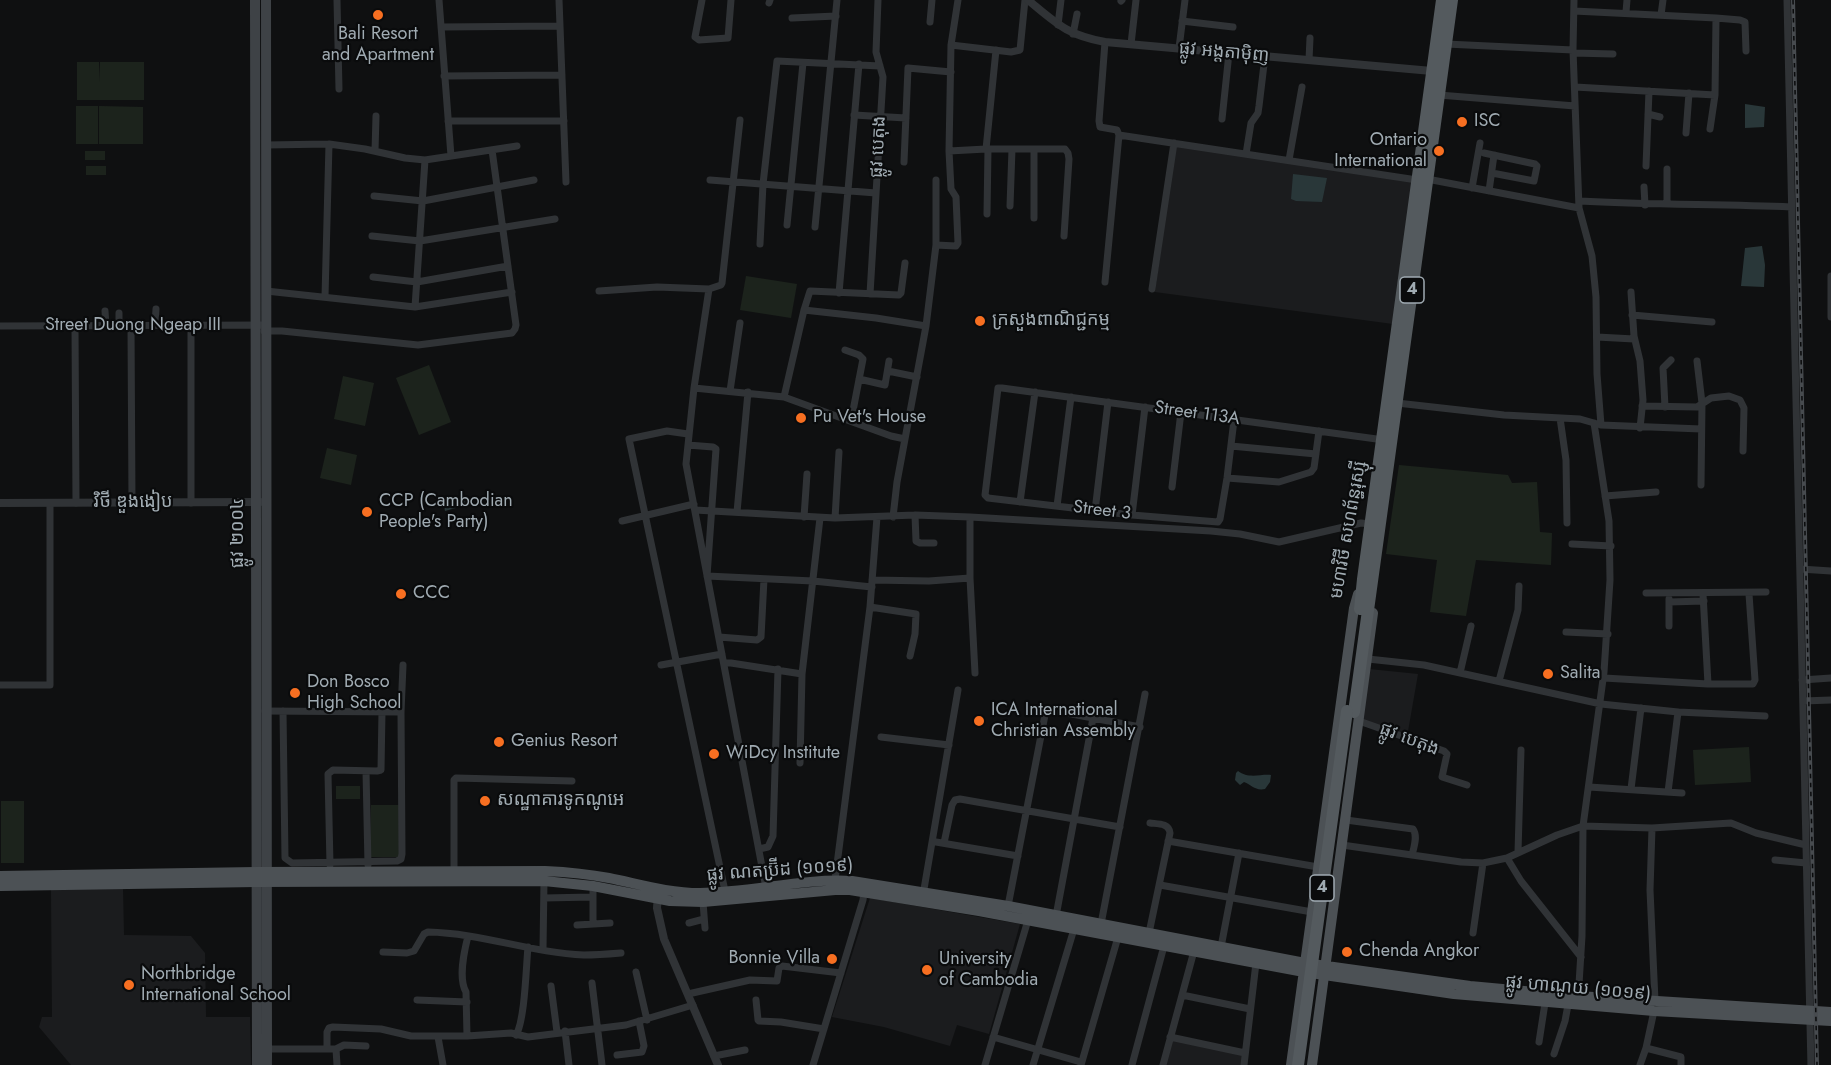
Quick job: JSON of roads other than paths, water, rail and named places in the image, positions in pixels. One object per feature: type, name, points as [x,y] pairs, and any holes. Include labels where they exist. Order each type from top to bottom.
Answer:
[{"type":"highway","name":"មហាវិថី សហព័ន្ធរុស្ស៊ី","points":[[1368,579],[1370,524],[1397,403],[1432,71],[1442,0]]},
{"type":"highway","name":"មហាវិថី សហព័ន្ធរុស្ស៊ី","points":[[1368,579],[1422,179],[1439,95],[1452,0]]},
{"type":"highway","name":"4","points":[[1305,1065],[1353,715],[1368,579]]},
{"type":"highway","name":"4","points":[[1298,1065],[1353,715]]},
{"type":"main road","name":"ផ្លូវ ២០០៤","points":[[255,0],[261,328],[261,877],[257,1065]]},
{"type":"main road","name":"ផ្លូវ ២០០៤","points":[[261,328],[266,291],[266,0]]},
{"type":"main road","name":"មហាវិថី សហព័ន្ធរុស្ស៊ី","points":[[1312,1065],[1346,820],[1353,715],[1368,659],[1374,601],[1368,579]]},
{"type":"main road","name":"មហាវិថី សហព័ន្ធរុស្ស៊ី","points":[[1291,1065],[1354,608],[1368,579]]},
{"type":"main road","name":"ផ្លូវ ណតប្រ៊ីដ (១០១៩)","points":[[261,877],[330,867],[454,872],[571,872],[609,878],[658,894],[670,901],[703,902],[835,890],[923,896],[1008,906],[1221,947],[1325,971]]},
{"type":"main road","points":[[1318,867],[1321,873],[1327,876],[1334,875],[1339,869]]},
{"type":"main road","points":[[0,876],[261,877]]},
{"type":"main road","name":"ផ្លូវ ២០០៤","points":[[261,877],[267,1065]]},
{"type":"main road","points":[[0,886],[261,877]]},
{"type":"main road","name":"ផ្លូវ ណតប្រ៊ីដ (១០១៩)","points":[[261,877],[544,881],[593,891],[658,894],[766,888],[835,880],[867,882],[1074,929],[1256,963],[1304,967]]},
{"type":"main road","name":"ផ្លូវ ហាណូយ (១០១៩)","points":[[1325,971],[1470,986],[1574,1002]]},
{"type":"main road","name":"ផ្លូវ ហាណូយ (១០១៩)","points":[[1325,971],[1469,996],[1545,1003],[1574,1002],[1810,1016],[1831,1021]]},
{"type":"main road","name":"ផ្លូវ ហាណូយ (១០១៩)","points":[[1810,1016],[1831,1012]]},
{"type":"street","points":[[337,0],[339,89]]},
{"type":"street","points":[[439,0],[451,156]]},
{"type":"street","points":[[559,0],[566,182]]},
{"type":"street","points":[[702,0],[695,37],[699,40],[728,38],[731,0]]},
{"type":"street","points":[[815,227],[837,0]]},
{"type":"street","name":"ផ្លូវ បេតុង","points":[[870,294],[883,77],[876,52],[878,0]]},
{"type":"street","points":[[930,22],[932,0]]},
{"type":"street","points":[[936,245],[956,246],[958,243],[956,197],[951,189],[950,151],[951,45],[958,0]]},
{"type":"street","points":[[951,45],[1011,52],[1020,50],[1026,0]]},
{"type":"street","name":"ផ្លូវ អង្តតាម៉ិញ","points":[[1026,0],[1073,34],[1106,42],[1432,71]]},
{"type":"street","points":[[1058,25],[1061,0]]},
{"type":"street","points":[[1131,44],[1136,0]]},
{"type":"street","points":[[1179,48],[1185,0]]},
{"type":"street","points":[[1554,1054],[1574,1002],[1581,957],[1583,826],[1604,678],[1611,546],[1598,424],[1597,338],[1592,256],[1579,204],[1573,51],[1574,0]]},
{"type":"street","points":[[1626,12],[1627,0]]},
{"type":"street","points":[[1661,15],[1663,0]]},
{"type":"street","points":[[1787,0],[1811,1065]]},
{"type":"street","points":[[1574,10],[1740,20],[1745,22],[1746,51]]},
{"type":"street","points":[[1073,34],[1077,14]]},
{"type":"street","points":[[792,18],[836,16]]},
{"type":"street","points":[[1710,129],[1715,95],[1716,18]]},
{"type":"street","points":[[1182,21],[1233,27]]},
{"type":"street","points":[[441,27],[560,26]]},
{"type":"street","points":[[1309,60],[1310,38]]},
{"type":"street","points":[[1105,282],[1119,135],[1117,130],[1100,126],[1106,42]]},
{"type":"street","points":[[1446,44],[1613,54]]},
{"type":"street","points":[[987,214],[987,149],[996,50]]},
{"type":"street","points":[[1222,119],[1229,53]]},
{"type":"street","points":[[1246,154],[1251,123],[1258,113],[1265,56]]},
{"type":"street","points":[[760,244],[763,184],[775,64],[778,61],[880,66]]},
{"type":"street","points":[[788,225],[803,63]]},
{"type":"street","points":[[839,293],[859,64]]},
{"type":"street","points":[[904,162],[908,68],[951,72]]},
{"type":"street","points":[[444,76],[562,75]]},
{"type":"street","points":[[1290,160],[1302,87]]},
{"type":"street","points":[[1575,87],[1715,95]]},
{"type":"street","points":[[1646,166],[1649,91]]},
{"type":"street","points":[[1686,133],[1689,93]]},
{"type":"street","points":[[1439,95],[1575,106]]},
{"type":"street","points":[[1648,114],[1660,117]]},
{"type":"street","points":[[375,151],[376,116]]},
{"type":"street","points":[[854,116],[906,118]]},
{"type":"street","points":[[599,291],[657,287],[709,289],[722,283],[740,120]]},
{"type":"street","points":[[448,121],[564,121]]},
{"type":"street","points":[[1119,135],[1579,204],[1718,203],[1791,207]]},
{"type":"street","points":[[1152,290],[1174,143]]},
{"type":"street","points":[[1472,188],[1480,143]]},
{"type":"street","points":[[266,145],[329,144],[425,160],[517,146]]},
{"type":"street","points":[[325,297],[329,144]]},
{"type":"street","points":[[1010,206],[1011,149]]},
{"type":"street","points":[[950,151],[1065,149],[1068,153],[1064,236]]},
{"type":"street","name":"Street Duong Ngeap III","points":[[0,326],[191,325],[261,328],[418,345],[509,334],[514,331],[516,325],[492,150]]},
{"type":"street","points":[[1034,150],[1034,218]]},
{"type":"street","points":[[1484,153],[1537,164],[1535,179],[1532,182],[1491,173]]},
{"type":"street","points":[[1488,191],[1494,155]]},
{"type":"street","points":[[416,307],[425,160]]},
{"type":"street","points":[[1667,169],[1667,204]]},
{"type":"street","points":[[374,196],[423,201],[534,180]]},
{"type":"street","points":[[710,180],[876,193]]},
{"type":"street","points":[[893,517],[893,501],[926,326],[936,245],[936,180]]},
{"type":"street","points":[[1644,187],[1645,205]]},
{"type":"street","points":[[372,236],[420,241],[555,219]]},
{"type":"street","points":[[784,397],[810,291],[900,294],[905,262]]},
{"type":"street","points":[[373,277],[417,282],[508,266]]},
{"type":"street","points":[[1831,276],[1831,317]]},
{"type":"street","points":[[709,289],[694,388],[686,464],[766,888]]},
{"type":"street","points":[[266,291],[416,307],[512,292]]},
{"type":"street","points":[[1631,292],[1634,339],[1640,361],[1643,400],[1640,428]]},
{"type":"street","points":[[155,326],[156,309]]},
{"type":"street","points":[[804,310],[926,326]]},
{"type":"street","points":[[105,311],[106,326]]},
{"type":"street","points":[[119,313],[119,326]]},
{"type":"street","points":[[1632,315],[1712,322]]},
{"type":"street","points":[[730,391],[740,323]]},
{"type":"street","points":[[191,325],[191,502]]},
{"type":"street","points":[[75,326],[76,503]]},
{"type":"street","points":[[131,326],[132,503]]},
{"type":"street","points":[[1597,338],[1634,339]]},
{"type":"street","points":[[845,350],[863,359],[851,421]]},
{"type":"street","points":[[1665,407],[1663,368],[1671,360]]},
{"type":"street","points":[[859,379],[885,385],[889,361]]},
{"type":"street","points":[[1697,361],[1702,403],[1701,485]]},
{"type":"street","points":[[888,371],[917,377]]},
{"type":"street","points":[[694,388],[784,397],[905,439]]},
{"type":"street","name":"Street 113A","points":[[986,498],[998,388],[1387,440]]},
{"type":"street","points":[[737,512],[748,392]]},
{"type":"street","points":[[1020,502],[1035,392]]},
{"type":"street","points":[[1642,406],[1697,407],[1711,399],[1729,396],[1740,400],[1744,408],[1743,451]]},
{"type":"street","points":[[1057,506],[1071,397]]},
{"type":"street","points":[[1095,511],[1108,402]]},
{"type":"street","points":[[1397,403],[1580,419],[1598,424],[1640,428],[1701,429]]},
{"type":"street","points":[[1132,515],[1145,407]]},
{"type":"street","points":[[1172,487],[1181,412]]},
{"type":"street","points":[[1560,418],[1566,460],[1567,523]]},
{"type":"street","points":[[1234,420],[1227,478],[1285,481],[1311,472],[1314,468],[1319,431]]},
{"type":"street","points":[[688,434],[659,431],[629,439],[724,891]]},
{"type":"street","points":[[687,445],[716,448],[707,576]]},
{"type":"street","points":[[1231,446],[1316,454]]},
{"type":"street","points":[[835,518],[839,452]]},
{"type":"street","points":[[804,517],[807,474]]},
{"type":"street","name":"Street 3","points":[[986,498],[1132,515],[1218,522],[1227,478]]},
{"type":"street","points":[[1605,496],[1656,492]]},
{"type":"street","name":"វិថី ឌួងងៀប","points":[[0,503],[261,502]]},
{"type":"street","points":[[0,685],[50,685],[51,503]]},
{"type":"street","points":[[622,521],[694,507],[712,511],[820,518],[915,515],[1211,531],[1279,542],[1361,523],[1370,524]]},
{"type":"street","points":[[915,515],[916,541],[934,543]]},
{"type":"street","points":[[835,880],[870,607],[878,517]]},
{"type":"street","points":[[970,517],[970,578],[975,673]]},
{"type":"street","points":[[800,763],[802,674],[820,518]]},
{"type":"street","points":[[1572,544],[1611,546]]},
{"type":"street","points":[[1800,569],[1831,571]]},
{"type":"street","points":[[707,576],[872,584],[970,578]]},
{"type":"street","points":[[719,637],[759,639],[764,579]]},
{"type":"street","points":[[1499,681],[1518,610],[1519,586]]},
{"type":"street","points":[[1669,602],[1766,592]]},
{"type":"street","points":[[1646,593],[1669,593],[1704,598]]},
{"type":"street","points":[[1668,626],[1669,593]]},
{"type":"street","points":[[1604,678],[1708,684],[1754,684],[1749,594]]},
{"type":"street","points":[[1704,598],[1708,684]]},
{"type":"street","points":[[870,607],[916,614],[915,634],[910,656]]},
{"type":"street","points":[[1460,673],[1471,626]]},
{"type":"street","points":[[1566,632],[1608,634]]},
{"type":"street","points":[[661,665],[722,654]]},
{"type":"street","points":[[1368,659],[1424,665],[1601,704],[1678,712],[1765,716]]},
{"type":"street","points":[[724,663],[802,674]]},
{"type":"street","points":[[366,771],[368,867],[397,861],[401,859],[402,854],[403,665]]},
{"type":"street","points":[[759,849],[768,847],[773,836],[778,669]]},
{"type":"street","points":[[1802,680],[1831,678]]},
{"type":"street","points":[[923,896],[958,690]]},
{"type":"street","points":[[1101,924],[1145,694]]},
{"type":"street","points":[[1803,701],[1831,700]]},
{"type":"street","points":[[1631,789],[1641,708]]},
{"type":"street","points":[[261,711],[401,711]]},
{"type":"street","points":[[283,711],[285,858],[292,863],[330,867],[328,774],[333,770],[381,770],[382,711]]},
{"type":"street","points":[[1008,906],[1047,711],[1140,726]]},
{"type":"street","points":[[1668,792],[1678,712]]},
{"type":"street","name":"ផ្លូវ បេតុង","points":[[1353,715],[1444,751],[1447,754],[1442,777],[1467,784]]},
{"type":"street","points":[[1056,916],[1094,718]]},
{"type":"street","points":[[881,737],[949,745]]},
{"type":"street","points":[[1518,852],[1521,750]]},
{"type":"street","points":[[454,872],[454,780],[456,778],[572,781]]},
{"type":"street","points":[[1589,787],[1682,793]]},
{"type":"street","points":[[944,843],[952,805],[955,800],[960,799],[1120,827]]},
{"type":"street","points":[[1346,820],[1413,829],[1415,832],[1413,855]]},
{"type":"street","points":[[1149,933],[1169,829],[1166,826],[1150,823]]},
{"type":"street","points":[[1342,845],[1483,863],[1507,858],[1583,826],[1652,828],[1731,823],[1756,833],[1806,845]]},
{"type":"street","points":[[1640,1065],[1655,1006],[1650,899],[1652,828]]},
{"type":"street","points":[[934,841],[1018,856]]},
{"type":"street","points":[[1168,841],[1318,867]]},
{"type":"street","points":[[1221,947],[1239,853]]},
{"type":"street","points":[[1507,858],[1521,881],[1581,957]]},
{"type":"street","points":[[1775,861],[1806,863]]},
{"type":"street","points":[[1473,933],[1483,863]]},
{"type":"street","points":[[543,949],[544,881]]},
{"type":"street","points":[[1160,885],[1312,912]]},
{"type":"street","points":[[544,898],[593,891],[593,924]]},
{"type":"street","points":[[813,1065],[864,892]]},
{"type":"street","points":[[658,894],[657,908],[664,939],[716,1061],[745,1050]]},
{"type":"street","points":[[703,902],[705,927]]},
{"type":"street","points":[[688,923],[704,919]]},
{"type":"street","points":[[985,1065],[1028,920]]},
{"type":"street","points":[[577,924],[610,923]]},
{"type":"street","points":[[1033,1065],[1074,929]]},
{"type":"street","points":[[382,952],[407,954],[414,951],[424,934],[428,932],[468,936],[585,955],[621,953]]},
{"type":"street","points":[[467,1036],[467,1002],[463,976],[468,936]]},
{"type":"street","points":[[993,1037],[1081,1064],[1118,937]]},
{"type":"street","points":[[1132,1065],[1164,946]]},
{"type":"street","points":[[516,1035],[523,1003],[528,947]]},
{"type":"street","points":[[1162,1065],[1194,951]]},
{"type":"street","points":[[1244,1065],[1256,963]]},
{"type":"street","points":[[688,994],[740,982],[777,981],[779,968],[782,966],[841,973]]},
{"type":"street","points":[[636,972],[647,1020]]},
{"type":"street","points":[[592,983],[602,1065]]},
{"type":"street","points":[[551,986],[569,1065]]},
{"type":"street","points":[[1182,995],[1250,1009]]},
{"type":"street","points":[[417,1000],[467,1002]]},
{"type":"street","points":[[756,1000],[759,1021],[824,1029]]},
{"type":"street","points":[[1539,1042],[1545,1003]]},
{"type":"street","points":[[327,1049],[327,1032],[333,1027],[381,1029],[411,1036],[438,1037],[511,1033],[528,1037],[639,1022],[693,1005]]},
{"type":"street","points":[[617,1055],[642,1052],[644,1046],[639,1022]]},
{"type":"street","points":[[438,1037],[443,1065]]},
{"type":"street","points":[[1170,1037],[1245,1053]]},
{"type":"street","points":[[267,1049],[336,1049],[344,1045],[366,1046]]},
{"type":"street","points":[[1646,1048],[1681,1057],[1681,1065]]},
{"type":"street","points":[[336,1049],[338,1065]]},
{"type":"railway","points":[[1793,0],[1817,1065]]},
{"type":"place","name":"Bali Resort and Apartment","points":[[378,15]]},
{"type":"place","name":"ISC","points":[[1462,122]]},
{"type":"place","name":"Ontario International","points":[[1439,151]]},
{"type":"place","name":"ក្រសួងពាណិជ្ជកម្ម","points":[[980,321]]},
{"type":"place","name":"Pu Vet's House","points":[[801,418]]},
{"type":"place","name":"CCP (Cambodian People's Party)","points":[[367,512]]},
{"type":"place","name":"CCC","points":[[401,594]]},
{"type":"place","name":"Salita","points":[[1548,674]]},
{"type":"place","name":"Don Bosco High School","points":[[295,693]]},
{"type":"place","name":"ICA International Christian Assembly","points":[[979,721]]},
{"type":"place","name":"Genius Resort","points":[[499,742]]},
{"type":"place","name":"WiDcy Institute","points":[[714,754]]},
{"type":"place","name":"សណ្ឋាគារទូកណូអេ","points":[[485,801]]},
{"type":"place","name":"Chenda Angkor","points":[[1347,952]]},
{"type":"place","name":"Bonnie Villa","points":[[832,959]]},
{"type":"place","name":"University of Cambodia","points":[[927,970]]},
{"type":"place","name":"Northbridge International School","points":[[129,985]]}]
